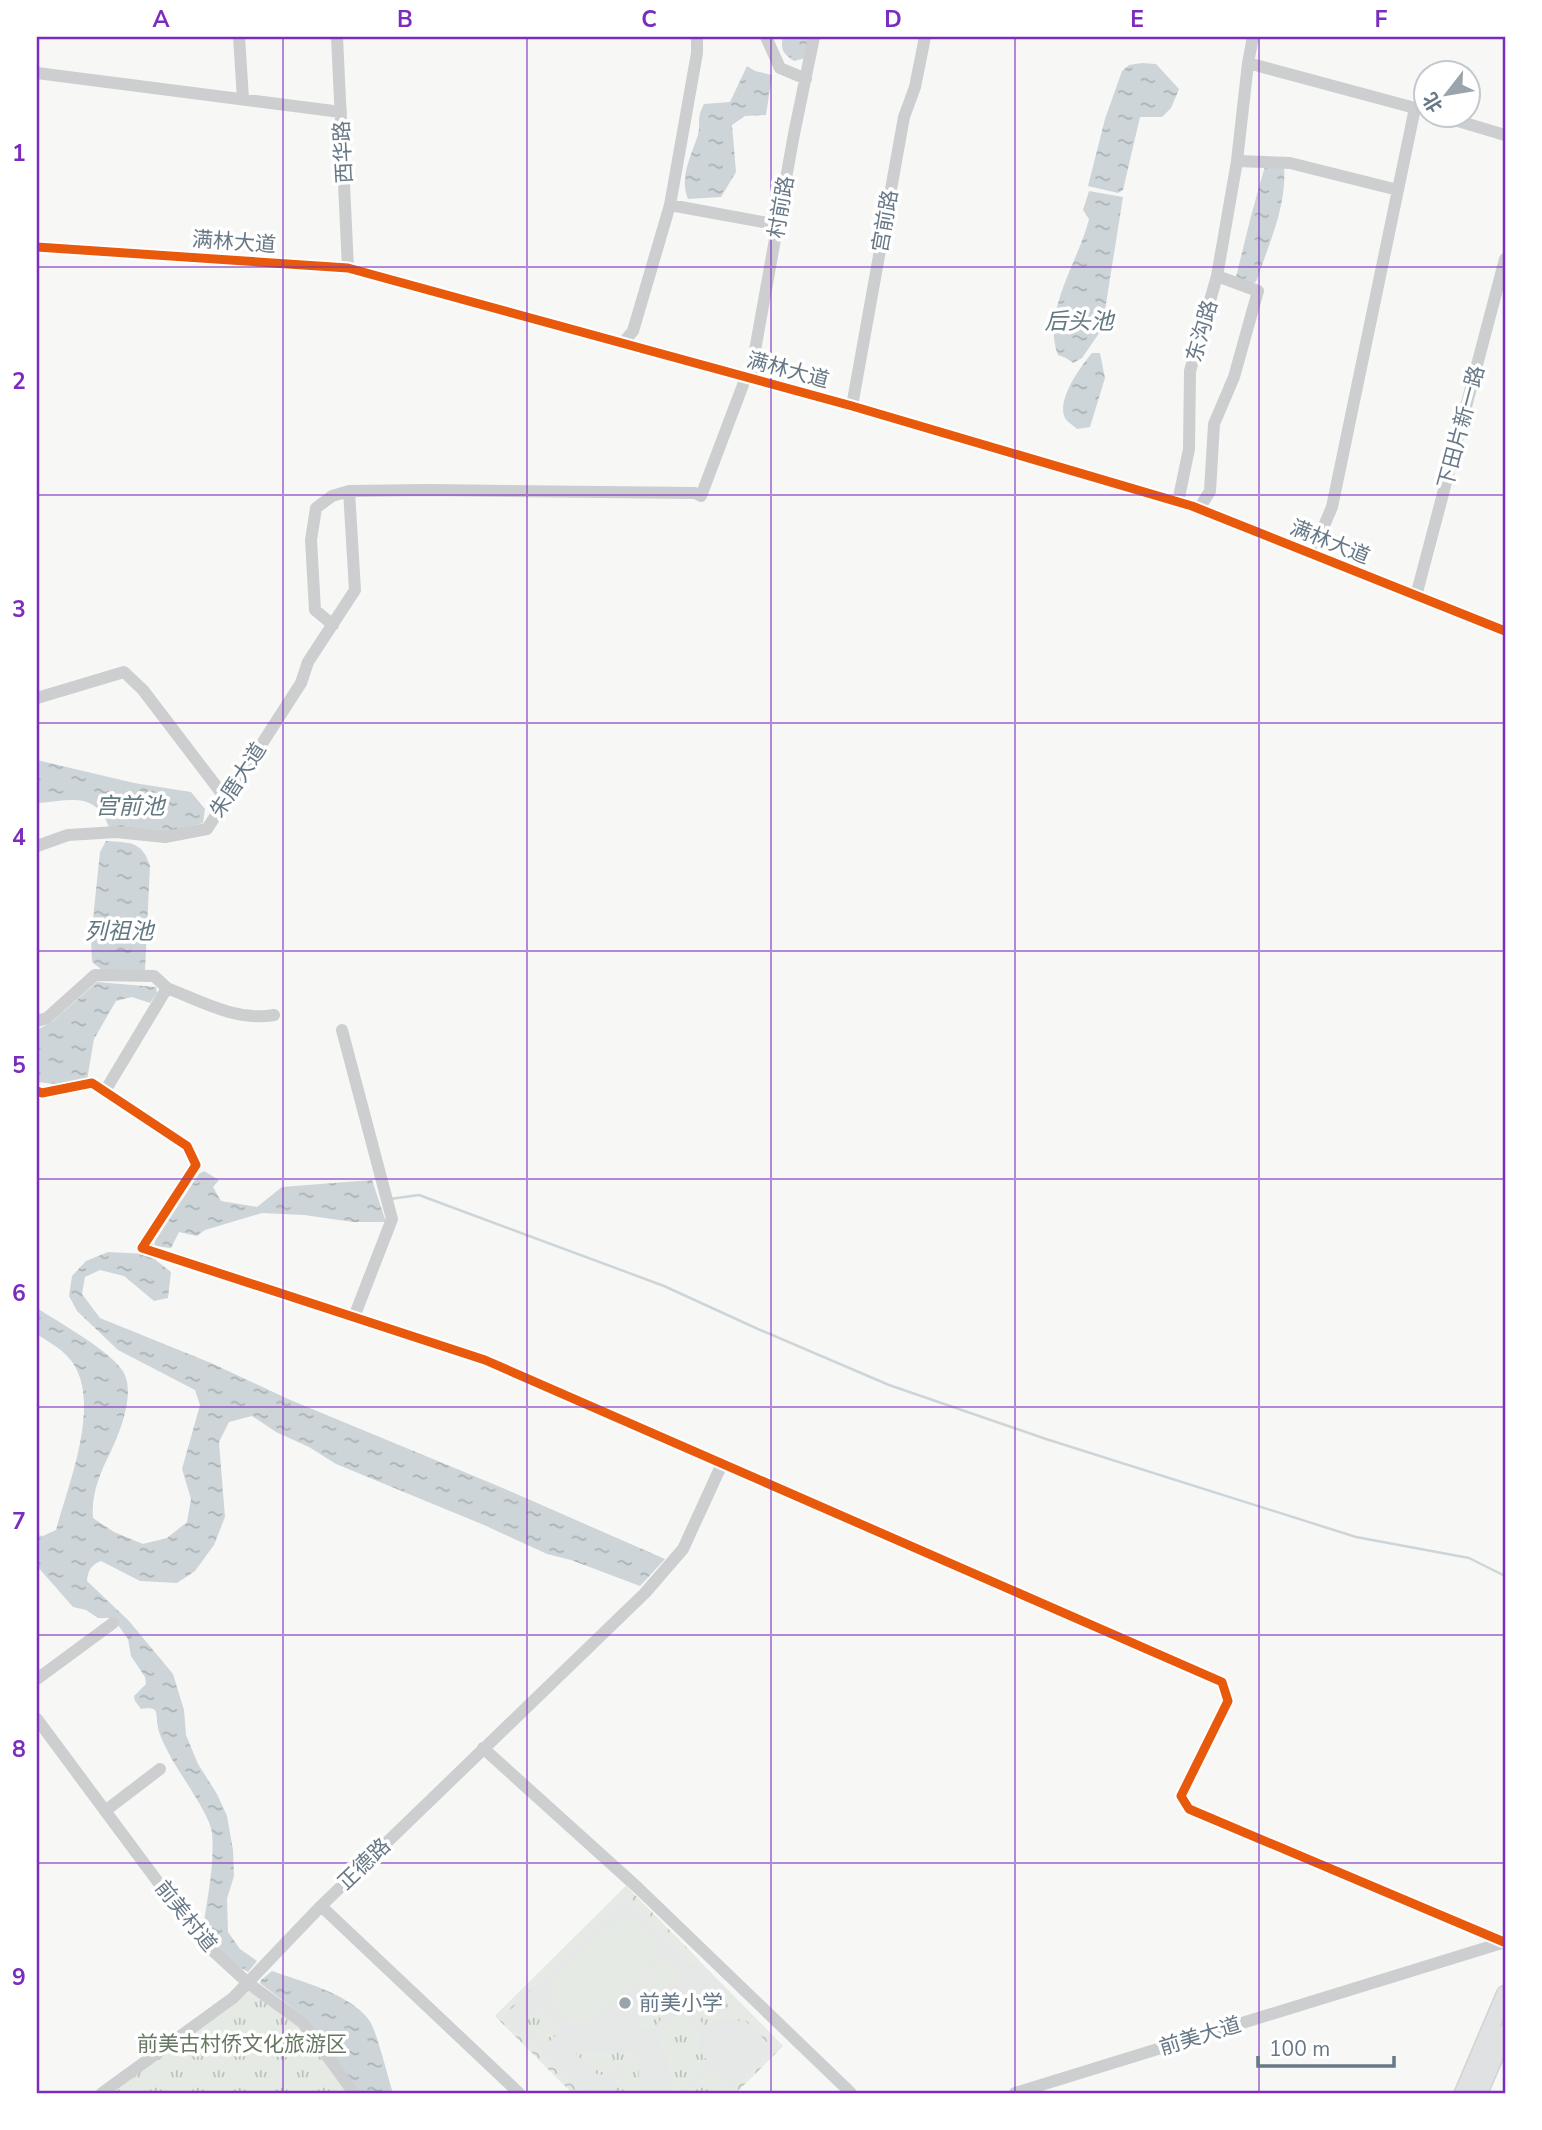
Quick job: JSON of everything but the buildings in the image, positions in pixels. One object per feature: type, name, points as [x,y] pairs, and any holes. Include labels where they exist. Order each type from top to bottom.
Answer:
[{"type":"main road","points":[[1463,2093],[1505,1994]]},
{"type":"main road","points":[[1479,2093],[1505,2033]]},
{"type":"street","points":[[239,37],[243,99]]},
{"type":"street","name":"西华路","points":[[337,37],[348,268]]},
{"type":"street","points":[[623,343],[633,331],[670,205],[697,54],[697,37]]},
{"type":"street","points":[[766,37],[780,68],[806,79]]},
{"type":"street","name":"村前路","points":[[349,491],[428,489],[695,493],[701,496],[748,378],[814,37]]},
{"type":"street","name":"宫前路","points":[[852,406],[904,117],[915,87],[925,37]]},
{"type":"street","name":"东沟路","points":[[1178,502],[1189,449],[1190,371],[1217,276],[1237,161],[1253,37]]},
{"type":"street","points":[[1248,63],[1412,108]]},
{"type":"street","points":[[37,73],[341,112]]},
{"type":"street","points":[[1482,128],[1505,135]]},
{"type":"street","points":[[1312,554],[1332,507],[1398,190],[1415,130]]},
{"type":"street","points":[[1237,161],[1290,163],[1398,190]]},
{"type":"street","points":[[670,205],[779,225]]},
{"type":"street","name":"满林大道","points":[[37,247],[348,268],[852,406],[1178,502],[1505,631]]},
{"type":"street","name":"下田片新一路","points":[[1416,596],[1505,259]]},
{"type":"street","points":[[1199,509],[1210,491],[1214,424],[1234,377],[1258,291],[1217,276]]},
{"type":"street","points":[[335,623],[315,610],[311,540],[316,508],[331,496],[349,491]]},
{"type":"street","name":"朱厝大道","points":[[37,846],[68,835],[116,832],[164,837],[207,829],[301,683],[308,663],[355,590],[349,491]]},
{"type":"street","points":[[37,698],[124,672],[143,690],[226,799]]},
{"type":"street","points":[[37,1021],[47,1018],[94,975],[154,976],[167,988],[245,1017],[274,1015]]},
{"type":"street","points":[[105,1091],[167,988]]},
{"type":"street","points":[[342,1030],[392,1219],[354,1317]]},
{"type":"street","points":[[37,1091],[42,1093],[92,1083],[187,1146],[197,1165],[142,1248],[485,1360],[1222,1682],[1228,1701],[1181,1796],[1189,1809],[1505,1942]]},
{"type":"street","name":"正德路","points":[[102,2093],[233,1998],[321,1906],[645,1592],[683,1549],[722,1464]]},
{"type":"street","points":[[37,1679],[113,1623]]},
{"type":"street","name":"前美村道","points":[[37,1719],[201,1940],[248,1983],[303,2023],[354,2093]]},
{"type":"street","points":[[483,1748],[637,1887],[851,2093]]},
{"type":"street","points":[[105,1811],[160,1769]]},
{"type":"street","points":[[321,1906],[519,2093]]},
{"type":"street","name":"前美大道","points":[[1015,2093],[1505,1942]]},
{"type":"shaded area","name":"前美小学","points":[[626,1886],[783,2046],[736,2093],[572,2093],[495,2016]]},
{"type":"green space","points":[[626,1886],[699,1960],[693,1965],[625,1898],[504,2016],[581,2093],[572,2093],[495,2016]]},
{"type":"green space","points":[[630,1919],[642,1924],[654,1940],[655,1953],[650,1965],[621,1995],[589,2021],[583,2024],[573,2023],[561,2016],[552,2001],[554,1978],[611,1925]]},
{"type":"green space","points":[[663,1958],[682,1976],[655,2004],[636,1986]]},
{"type":"green space","name":"前美古村侨文化旅游区","points":[[239,1986],[265,1999],[304,2029],[349,2093],[93,2093]]},
{"type":"green space","points":[[710,1988],[742,2018],[739,2021],[718,2020],[706,2027],[691,2010]]},
{"type":"green space","points":[[727,1989],[783,2046],[736,2093],[726,2093],[706,2072],[710,2067],[731,2088],[772,2047],[720,1996]]},
{"type":"green space","points":[[663,1998],[670,2009],[651,2031],[638,2027],[640,2020]]},
{"type":"green space","points":[[540,2008],[561,2030],[544,2047],[523,2025]]},
{"type":"green space","points":[[678,2016],[687,2016],[701,2031],[699,2051],[708,2061],[678,2093],[673,2093],[665,2050],[660,2050],[658,2037]]},
{"type":"green space","points":[[629,2051],[633,2055],[622,2066],[612,2068],[611,2076],[597,2074],[576,2054],[578,2052]]},
{"type":"green space","points":[[634,2056],[638,2060],[639,2093],[617,2093],[614,2079],[622,2078],[624,2067]]},
{"type":"green space","points":[[706,2072],[726,2093],[684,2093]]},
{"type":"water","points":[[783,37],[810,37],[806,58],[794,61],[787,56],[782,48]]},
{"type":"water","points":[[1156,64],[1179,89],[1171,108],[1162,117],[1140,117],[1123,190],[1118,193],[1088,186],[1105,119],[1122,71],[1129,65]]},
{"type":"water","points":[[747,66],[772,75],[766,115],[745,116],[732,125],[736,172],[721,197],[688,199],[685,175],[698,135],[699,117],[704,104],[730,102]]},
{"type":"water","points":[[1265,166],[1284,168],[1283,197],[1276,226],[1256,282],[1251,284],[1236,277]]},
{"type":"water","name":"后头池","points":[[1089,191],[1123,197],[1102,329],[1082,358],[1073,363],[1058,355],[1054,322],[1063,287],[1089,219],[1083,210]]},
{"type":"water","points":[[1092,353],[1100,353],[1105,378],[1090,427],[1077,429],[1065,418],[1064,402],[1071,384]]},
{"type":"water","name":"宫前池","points":[[37,760],[134,783],[191,792],[205,809],[203,823],[165,833],[109,827],[96,807],[80,800],[37,803]]},
{"type":"water","name":"列祖池","points":[[106,841],[134,844],[143,851],[150,866],[145,970],[102,970],[92,962],[91,938],[100,852]]},
{"type":"water","points":[[97,982],[156,987],[157,993],[150,1003],[132,997],[116,1001],[94,1039],[87,1080],[57,1084],[37,1082],[37,1030],[53,1021]]},
{"type":"water","points":[[204,1171],[219,1180],[213,1187],[221,1201],[257,1207],[282,1187],[372,1180],[386,1222],[353,1222],[304,1215],[262,1213],[205,1230],[197,1236],[179,1232],[171,1248],[154,1246],[199,1174]]},
{"type":"water","points":[[108,1252],[148,1254],[171,1272],[168,1298],[154,1301],[124,1276],[100,1270],[85,1277],[82,1294],[100,1318],[211,1363],[288,1399],[665,1559],[640,1586],[571,1560],[547,1554],[336,1464],[252,1416],[229,1422],[219,1442],[225,1517],[214,1545],[195,1571],[177,1583],[140,1581],[101,1561],[91,1568],[87,1581],[129,1621],[173,1674],[184,1710],[186,1735],[198,1764],[227,1816],[234,1876],[227,1899],[228,1932],[240,1949],[257,1961],[248,1972],[234,1964],[202,1936],[211,1872],[212,1833],[206,1815],[162,1740],[156,1712],[152,1709],[141,1709],[135,1701],[134,1696],[146,1684],[145,1677],[131,1656],[128,1639],[113,1618],[98,1618],[86,1610],[73,1607],[37,1566],[37,1535],[43,1536],[56,1530],[75,1466],[84,1417],[79,1374],[65,1354],[37,1334],[37,1308],[109,1356],[124,1373],[127,1382],[125,1413],[97,1484],[93,1500],[93,1518],[114,1532],[143,1544],[167,1538],[187,1522],[191,1499],[182,1469],[200,1405],[195,1390],[118,1350],[77,1311],[69,1296],[72,1276],[86,1261]]},
{"type":"water","points":[[272,1971],[350,2002],[369,2020],[393,2093],[360,2093],[307,2019],[260,1983]]},
{"type":"waterway","points":[[390,1199],[419,1195],[664,1286],[889,1385],[1046,1439],[1356,1537],[1469,1558],[1505,1576]]},
{"type":"cycle path","points":[[37,247],[348,268],[852,406],[1192,506],[1505,631]]},
{"type":"cycle path","points":[[37,1091],[42,1093],[92,1083],[187,1146],[196,1165],[142,1248],[485,1360],[1222,1682],[1228,1701],[1181,1796],[1189,1809],[1504,1942]]},
{"type":"place","name":"前美小学","points":[[625,2003]]}]
